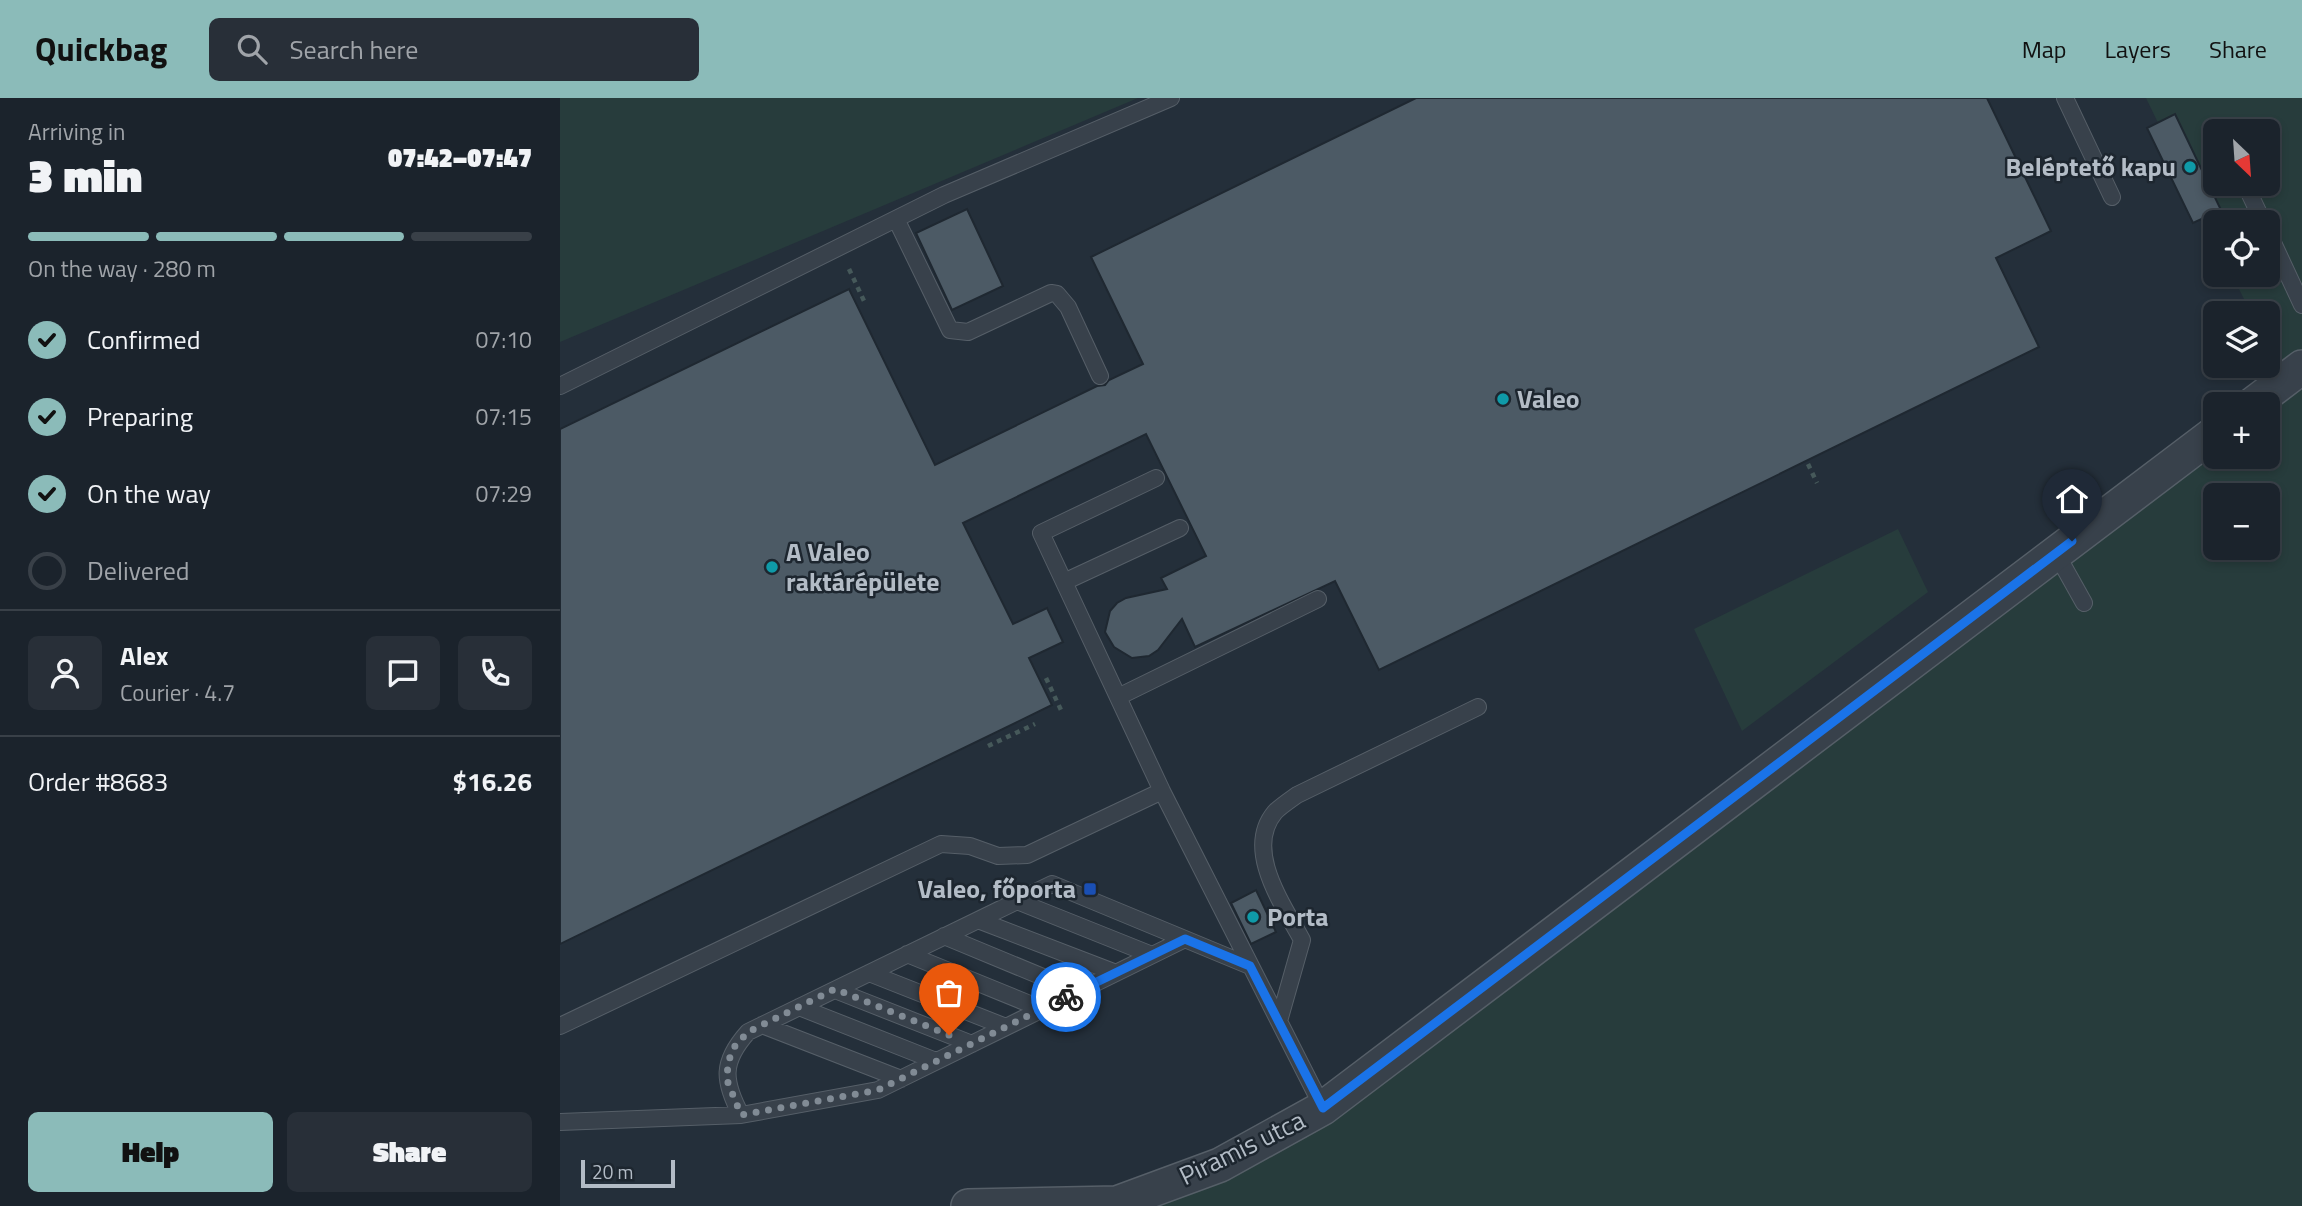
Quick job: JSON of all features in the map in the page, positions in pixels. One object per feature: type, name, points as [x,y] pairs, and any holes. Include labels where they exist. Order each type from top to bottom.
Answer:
[{"type":"street","points":[[2269,392],[2302,367]]},
{"type":"street","name":"Piramis utca","points":[[968,1206],[1117,1203],[1220,1164],[1323,1108],[2203,442]]},
{"type":"lane","points":[[560,386],[897,221],[944,195],[1171,98]]},
{"type":"lane","points":[[2065,98],[2112,197]]},
{"type":"lane","points":[[897,221],[950,330],[968,332],[1051,293],[1057,294],[1068,307],[1100,376]]},
{"type":"lane","points":[[2280,258],[2302,305]]},
{"type":"lane","points":[[1156,478],[1041,533],[1162,791],[1323,1108]]},
{"type":"lane","points":[[1064,582],[1180,528]]},
{"type":"lane","points":[[2056,553],[2084,603]]},
{"type":"lane","points":[[1118,696],[1318,598]]},
{"type":"lane","points":[[1279,1021],[1302,940],[1264,864],[1266,829],[1275,813],[1297,795],[1478,707]]},
{"type":"lane","points":[[560,1026],[941,844],[970,846],[1011,858],[1027,855],[1162,791]]},
{"type":"lane","points":[[741,1115],[727,1080],[728,1062],[735,1046],[748,1032],[1052,884],[1250,966]]},
{"type":"lane","points":[[1017,901],[1152,955]]},
{"type":"lane","points":[[978,920],[1116,973]]},
{"type":"lane","points":[[944,936],[1079,992]]},
{"type":"lane","points":[[560,1122],[741,1115],[878,1090],[1185,939]]},
{"type":"lane","points":[[908,954],[1042,1009]]},
{"type":"lane","points":[[869,973],[1006,1027]]},
{"type":"lane","points":[[835,989],[972,1044]]},
{"type":"lane","points":[[799,1007],[936,1061]]},
{"type":"lane","points":[[762,1025],[901,1079]]},
{"type":"path","points":[[839,248],[865,303]]},
{"type":"path","points":[[1808,464],[1817,483]]},
{"type":"path","points":[[1046,678],[1061,710]]},
{"type":"path","points":[[988,746],[1035,724]]},
{"type":"green space","points":[[560,98],[1138,98],[560,342]]},
{"type":"green space","points":[[2146,98],[2302,98],[2302,1206],[1122,1206],[1222,1168],[2203,447],[2203,469],[2280,469],[2280,392],[2291,380],[2280,363],[2280,301],[2245,301],[2238,287],[2280,287],[2280,210],[2203,210],[2203,215]]},
{"type":"green space","points":[[1898,529],[1928,592],[1742,731],[1694,629]]},
{"type":"building","name":"Valeo","points":[[1416,98],[1987,98],[2051,231],[1996,258],[2039,347],[1379,670],[1335,581],[1195,647],[1182,619],[1158,650],[1149,656],[1132,658],[1114,647],[1105,632],[1110,611],[1117,603],[1126,598],[1167,589],[1161,578],[1206,556],[1146,434],[963,523],[1013,624],[1047,608],[1063,642],[1029,658],[1052,705],[560,944],[560,429],[849,289],[935,465],[1097,386],[1105,385],[1109,380],[1143,364],[1091,257]]},
{"type":"building","name":"Beléptető kapu","points":[[2175,114],[2203,172],[2203,196],[2214,196],[2221,210],[2203,210],[2203,218],[2193,223],[2147,128]]},
{"type":"building","points":[[967,209],[1003,286],[952,310],[916,233]]},
{"type":"building","name":"Porta","points":[[1256,890],[1276,932],[1251,944],[1231,903]]},
{"type":"way so far","points":[[949,1035],[835,989],[748,1032],[735,1046],[728,1062],[727,1080],[741,1115],[878,1090],[1066,997]]},
{"type":"place","name":"Beléptető kapu","points":[[2190,167]]},
{"type":"place","name":"Valeo","points":[[1503,399]]},
{"type":"place","name":"A Valeo raktárépülete","points":[[772,567]]},
{"type":"place","name":"Valeo, főporta","points":[[1090,889]]},
{"type":"place","name":"Porta","points":[[1253,917]]},
{"type":"route","points":[[1066,997],[1185,939],[1250,966],[1323,1108],[2072,541]]}]
